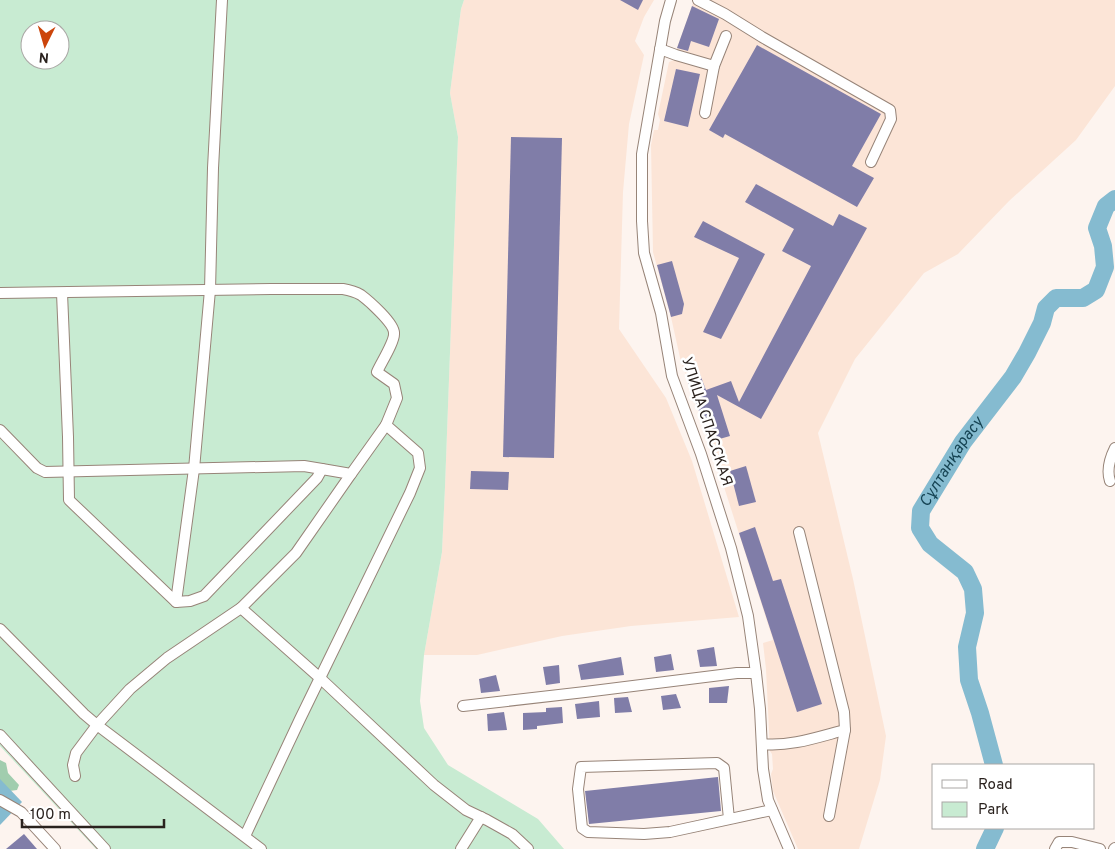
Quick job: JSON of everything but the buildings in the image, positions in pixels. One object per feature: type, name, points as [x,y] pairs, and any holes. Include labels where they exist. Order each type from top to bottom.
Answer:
[{"type":"street","points":[[176,602],[194,469],[210,290],[213,168],[222,0]]},
{"type":"street","name":"УЛИЦА СПАССКАЯ","points":[[670,0],[642,154],[644,253],[661,312],[672,376],[701,454],[731,548],[748,616],[760,709],[763,769],[768,800],[789,849]]},
{"type":"street","points":[[698,0],[890,110],[891,119],[870,162]]},
{"type":"street","points":[[705,113],[714,66],[726,36]]},
{"type":"street","points":[[660,49],[714,66]]},
{"type":"street","points":[[0,293],[343,289],[362,296],[391,324],[394,332],[393,340],[377,372],[394,384],[397,398],[386,425],[296,553],[241,608],[168,658],[130,689],[97,725],[76,753],[72,766],[75,776]]},
{"type":"street","points":[[62,292],[69,500],[176,602],[190,601],[204,596],[317,478],[322,469]]},
{"type":"street","points":[[245,836],[398,519],[420,468],[418,453],[386,425]]},
{"type":"street","points":[[0,430],[37,468],[45,472],[304,466],[351,474]]},
{"type":"street","points":[[1110,481],[1108,474],[1110,458],[1115,448]]},
{"type":"street","points":[[798,532],[844,712],[845,730],[829,816]]},
{"type":"street","points":[[241,608],[320,678],[434,785],[466,810],[512,834],[528,849]]},
{"type":"street","points":[[0,629],[97,725],[261,849]]},
{"type":"street","points":[[463,706],[737,673],[756,673]]},
{"type":"street","points":[[762,744],[790,744],[845,730]]},
{"type":"street","points":[[0,735],[105,849]]},
{"type":"street","points":[[729,819],[724,768],[717,763],[581,767],[578,789],[582,828],[588,832],[644,834],[670,832],[772,810]]},
{"type":"street","points":[[0,800],[21,812],[55,849]]},
{"type":"street","points":[[461,849],[481,817]]},
{"type":"street","points":[[1055,849],[1059,842],[1072,842],[1100,849]]},
{"type":"shaded area","points":[[464,0],[654,0],[644,17],[635,41],[644,55],[629,124],[623,192],[619,329],[666,398],[692,461],[739,617],[631,626],[562,636],[477,655],[424,655],[442,552],[458,137],[450,93],[461,9]]},
{"type":"shaded area","points":[[694,0],[1115,0],[1115,86],[1076,140],[1009,201],[958,254],[924,273],[855,359],[818,433],[853,579],[886,736],[880,780],[859,849],[798,849],[773,791],[763,643],[773,640],[701,415],[681,362],[653,252],[651,145],[654,130],[658,130],[660,120],[658,114],[669,62],[674,60]]},
{"type":"green space","points":[[0,0],[464,0],[461,9],[450,93],[458,137],[442,552],[424,655],[420,701],[424,728],[448,765],[538,819],[564,849],[96,849],[0,746]]},
{"type":"green space","points":[[0,760],[6,763],[8,773],[19,785],[17,790],[2,792],[0,789]]},
{"type":"water","points":[[0,779],[22,802],[0,825]]},
{"type":"waterway","name":"Сұлтанқарасу","points":[[994,764],[969,680],[967,647],[975,613],[973,589],[965,572],[930,544],[920,528],[921,511],[963,442],[1013,377],[1042,323],[1046,308],[1056,298],[1083,298],[1096,290],[1105,267],[1103,246],[1097,228],[1106,206],[1115,199]]},
{"type":"waterway","name":"Сұлтанқарасу","points":[[985,849],[995,829]]}]
